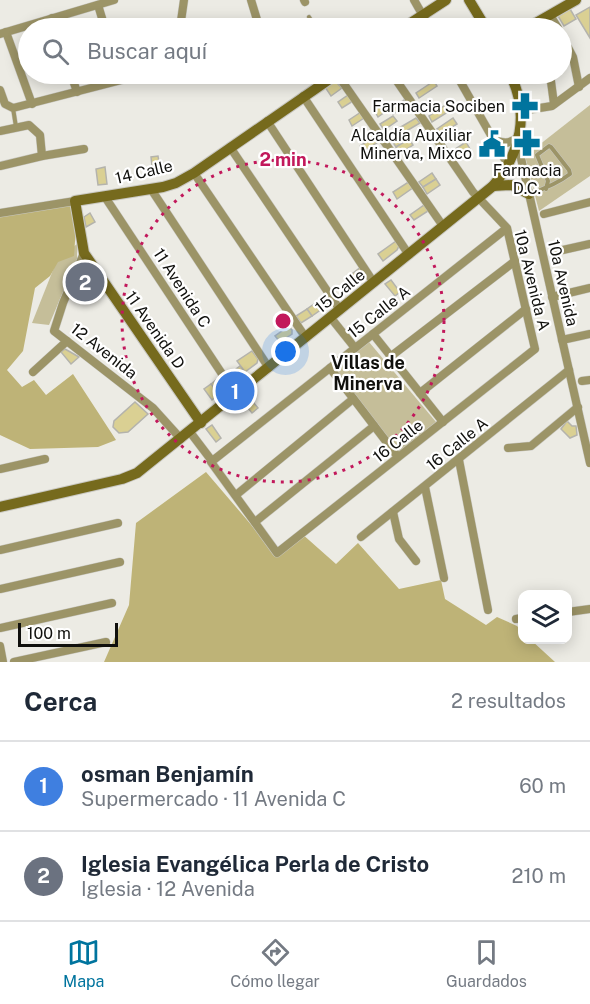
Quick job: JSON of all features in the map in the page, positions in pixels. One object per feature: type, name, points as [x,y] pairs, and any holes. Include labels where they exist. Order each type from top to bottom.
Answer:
[{"type":"street","points":[[52,18],[114,0]]},
{"type":"street","points":[[181,18],[184,0]]},
{"type":"street","points":[[251,0],[256,18]]},
{"type":"street","points":[[414,0],[424,18]]},
{"type":"street","points":[[418,18],[446,0]]},
{"type":"street","points":[[545,18],[576,0]]},
{"type":"street","points":[[474,2],[481,18]]},
{"type":"street","points":[[98,5],[102,18]]},
{"type":"street","points":[[18,28],[3,33],[18,70]]},
{"type":"street","points":[[572,55],[579,87]]},
{"type":"street","points":[[521,111],[555,104],[590,78]]},
{"type":"street","points":[[24,84],[32,104]]},
{"type":"street","points":[[74,84],[77,92]]},
{"type":"street","points":[[0,90],[9,106],[32,104],[100,84]]},
{"type":"street","name":"14 Calle","points":[[0,213],[152,189],[176,183],[194,173],[322,84]]},
{"type":"street","points":[[344,84],[443,226]]},
{"type":"street","name":"10a Avenida A","points":[[399,84],[479,198],[507,228],[536,349]]},
{"type":"street","points":[[462,84],[508,165]]},
{"type":"street","points":[[494,138],[510,142],[518,140],[521,111],[514,84]]},
{"type":"street","points":[[552,84],[555,104]]},
{"type":"street","points":[[303,96],[409,255]]},
{"type":"street","points":[[267,121],[374,283]]},
{"type":"street","points":[[0,131],[29,125],[40,135],[42,156]]},
{"type":"street","name":"15 Calle","points":[[0,507],[137,474],[493,186],[508,165],[518,140]]},
{"type":"street","name":"10a Avenida","points":[[518,140],[590,463]]},
{"type":"street","points":[[230,147],[340,310]]},
{"type":"street","points":[[0,166],[84,149]]},
{"type":"street","points":[[194,173],[306,338]]},
{"type":"street","points":[[493,186],[512,185],[529,194]]},
{"type":"street","points":[[152,189],[269,368]]},
{"type":"street","name":"11 Avenida C","points":[[105,197],[236,395]]},
{"type":"street","points":[[75,201],[84,253]]},
{"type":"street","points":[[544,214],[590,202]]},
{"type":"street","name":"15 Calle A","points":[[212,462],[507,228]]},
{"type":"street","points":[[554,252],[590,244]]},
{"type":"street","name":"12 Avenida","points":[[84,253],[54,331],[153,408],[181,439]]},
{"type":"street","name":"11 Avenida D","points":[[84,253],[201,423]]},
{"type":"street","points":[[390,357],[515,261]]},
{"type":"street","points":[[553,299],[590,288]]},
{"type":"street","points":[[553,299],[590,293]]},
{"type":"street","points":[[420,393],[526,309]]},
{"type":"street","points":[[331,318],[355,348]]},
{"type":"street","points":[[372,334],[443,422]]},
{"type":"street","points":[[562,340],[590,334]]},
{"type":"street","points":[[33,372],[66,341]]},
{"type":"street","name":"16 Calle","points":[[255,522],[277,553],[536,349]]},
{"type":"street","points":[[330,368],[398,458]]},
{"type":"street","name":"16 Calle A","points":[[361,537],[569,370]]},
{"type":"street","points":[[236,495],[353,399]]},
{"type":"street","points":[[508,448],[531,446],[578,407]]},
{"type":"street","points":[[190,432],[255,522],[374,426]]},
{"type":"street","points":[[0,469],[45,459]]},
{"type":"street","points":[[459,460],[488,610]]},
{"type":"street","points":[[425,487],[444,578]]},
{"type":"street","points":[[393,512],[399,539],[416,561]]},
{"type":"street","points":[[0,550],[118,523]]},
{"type":"street","points":[[0,589],[120,562]]},
{"type":"street","points":[[0,628],[112,603]]},
{"type":"street","points":[[572,611],[590,609]]},
{"type":"street","points":[[14,662],[106,642]]},
{"type":"street","points":[[0,646],[3,662]]},
{"type":"lane","points":[[9,106],[16,127]]},
{"type":"lane","points":[[529,194],[546,189],[570,174],[549,146],[537,155],[548,180],[546,189]]},
{"type":"shaded area","points":[[590,105],[590,176],[539,211],[525,156]]},
{"type":"shaded area","points":[[71,204],[77,212],[74,256],[58,262],[50,276],[35,288],[23,351],[7,370],[22,387],[34,380],[46,395],[73,374],[116,440],[98,447],[30,449],[0,435],[0,215]]},
{"type":"shaded area","points":[[77,244],[77,259],[49,325],[32,323],[57,260]]},
{"type":"shaded area","points":[[369,342],[436,422],[399,454],[333,371]]},
{"type":"shaded area","points":[[206,472],[277,555],[301,533],[336,564],[358,543],[399,589],[441,580],[445,599],[486,625],[497,617],[517,626],[518,644],[535,644],[555,662],[104,662],[129,605],[136,523]]},
{"type":"building","points":[[590,7],[590,38],[576,15]]},
{"type":"building","points":[[570,9],[576,19],[572,21],[572,18],[559,18],[558,16]]},
{"type":"building","points":[[338,84],[342,88],[331,96],[325,87]]},
{"type":"building","points":[[430,84],[437,86],[419,98],[416,93]]},
{"type":"building","points":[[348,95],[353,101],[342,108],[338,102]]},
{"type":"building","points":[[404,100],[407,105],[393,114],[390,109]]},
{"type":"building","points":[[385,103],[389,109],[378,117],[374,110]]},
{"type":"building","points":[[447,104],[451,110],[432,122],[429,116]]},
{"type":"building","points":[[361,112],[364,118],[352,126],[349,120]]},
{"type":"building","points":[[393,116],[397,121],[384,130],[380,124]]},
{"type":"building","points":[[416,118],[420,123],[403,133],[399,128]]},
{"type":"building","points":[[453,118],[457,124],[441,134],[437,129]]},
{"type":"building","points":[[372,129],[377,135],[364,143],[360,137]]},
{"type":"building","points":[[405,133],[409,139],[396,147],[392,141]]},
{"type":"building","points":[[377,135],[380,141],[363,152],[360,146]]},
{"type":"building","points":[[409,139],[413,145],[401,153],[396,147]]},
{"type":"building","points":[[466,142],[470,149],[456,158],[452,151]]},
{"type":"building","points":[[158,156],[161,174],[153,175],[151,157]]},
{"type":"building","points":[[105,167],[107,184],[98,185],[96,169]]},
{"type":"building","points":[[432,173],[436,179],[423,187],[419,182]]},
{"type":"building","points":[[436,179],[440,185],[427,194],[423,187]]},
{"type":"building","points":[[410,181],[414,187],[397,199],[393,192]]},
{"type":"building","points":[[424,205],[428,211],[414,220],[410,215]]},
{"type":"building","points":[[90,213],[95,222],[86,227],[84,217]]},
{"type":"building","points":[[396,241],[399,246],[397,250],[383,261],[378,254]]},
{"type":"building","points":[[361,267],[365,275],[353,284],[348,277]]},
{"type":"building","points":[[88,270],[96,279],[81,289],[77,285]]},
{"type":"building","points":[[391,280],[400,292],[395,296],[385,284]]},
{"type":"building","points":[[324,297],[329,304],[312,316],[307,309]]},
{"type":"building","points":[[307,309],[312,316],[301,323],[296,316]]},
{"type":"building","points":[[289,326],[292,334],[280,342],[275,336]]},
{"type":"building","points":[[65,349],[79,357],[71,364],[61,352]]},
{"type":"building","points":[[252,351],[258,359],[257,363],[245,372],[237,361]]},
{"type":"building","points":[[240,366],[245,372],[233,381],[228,375]]},
{"type":"building","points":[[221,376],[226,385],[219,394],[211,384]]},
{"type":"building","points":[[211,384],[219,394],[212,400],[204,389]]},
{"type":"building","points":[[249,397],[258,408],[252,413],[243,402]]},
{"type":"building","points":[[135,402],[148,414],[128,432],[119,433],[113,427],[114,421]]},
{"type":"building","points":[[567,421],[572,426],[576,426],[577,435],[570,438],[561,429]]},
{"type":"building","points":[[212,425],[221,438],[216,442],[206,429]]},
{"type":"place","name":"Farmacia Sociben","points":[[525,106]]},
{"type":"place","name":"Farmacia D.C.","points":[[527,143]]},
{"type":"place","name":"Alcaldía Auxiliar Minerva, Mixco","points":[[492,144]]},
{"type":"place","name":"Iglesia Evangélica Perla de Cristo","points":[[85,282]]},
{"type":"place","name":"osman Benjamín","points":[[235,391]]},
{"type":"district","name":"Villas de Minerva","points":[[368,372]]}]
